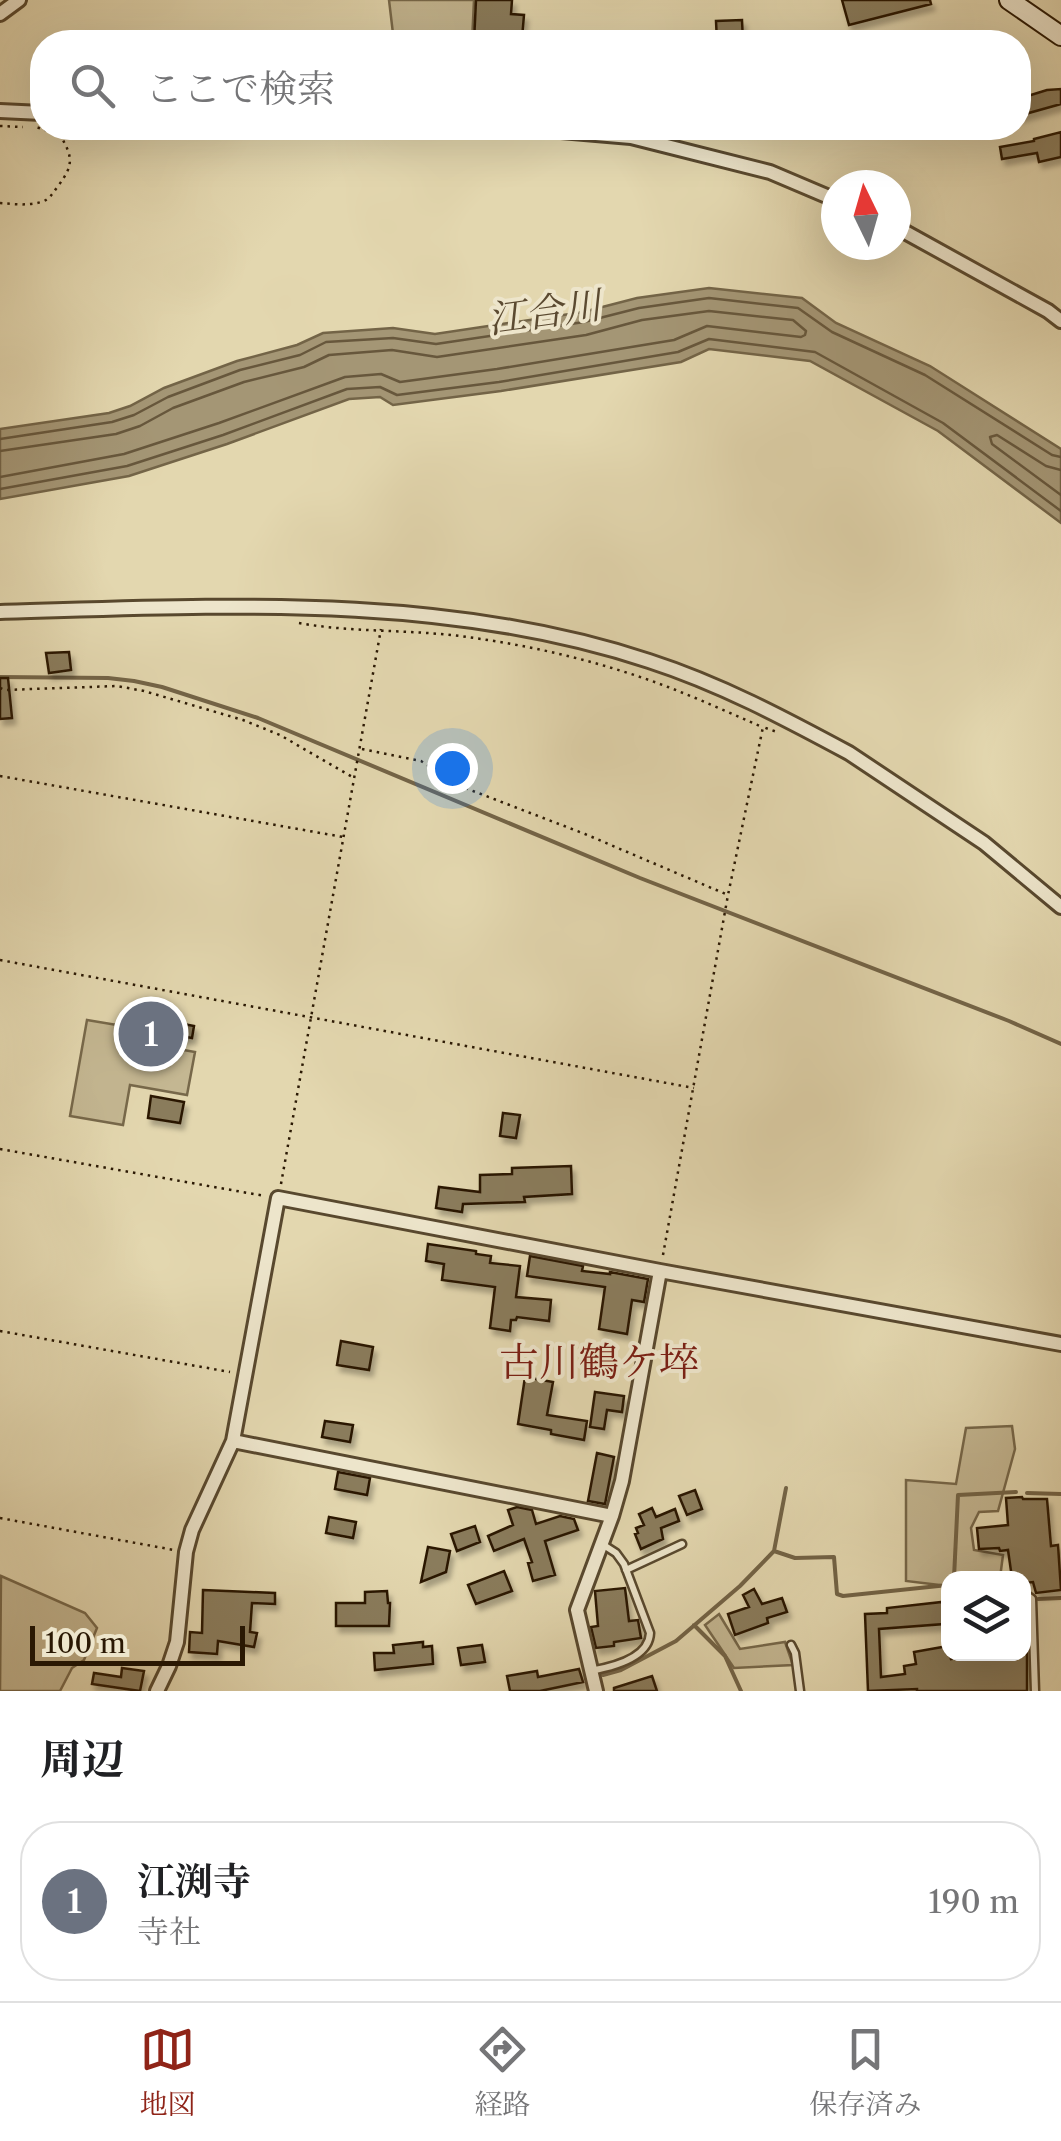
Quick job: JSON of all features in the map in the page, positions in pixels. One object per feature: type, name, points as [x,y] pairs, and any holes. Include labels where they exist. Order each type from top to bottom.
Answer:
[{"type":"street","points":[[0,14],[19,0]]},
{"type":"street","points":[[1009,0],[1061,36]]},
{"type":"street","points":[[0,111],[30,112]]},
{"type":"street","points":[[643,140],[770,172],[821,194]]},
{"type":"street","points":[[911,235],[1061,321]]},
{"type":"street","points":[[0,612],[385,610],[564,636],[719,686],[839,748],[984,843],[1061,906]]},
{"type":"street","points":[[157,1691],[177,1642],[186,1552],[192,1530],[233,1441],[278,1198],[1061,1344]]},
{"type":"street","points":[[596,1691],[577,1610],[622,1481],[660,1271]]},
{"type":"street","points":[[233,1441],[612,1516]]},
{"type":"lane","points":[[590,1671],[642,1653],[650,1644],[650,1632],[626,1570],[616,1553],[601,1543]]},
{"type":"lane","points":[[626,1570],[682,1544]]},
{"type":"lane","points":[[1031,1599],[1035,1691]]},
{"type":"lane","points":[[790,1645],[795,1653],[800,1691]]},
{"type":"path","points":[[0,126],[30,127]]},
{"type":"path","points":[[0,203],[40,203],[48,199],[70,170],[70,152],[63,140]]},
{"type":"path","points":[[294,622],[332,629],[467,636],[609,667],[783,734]]},
{"type":"path","points":[[0,1149],[278,1198],[381,629]]},
{"type":"path","points":[[0,688],[117,686],[144,691],[280,735],[355,778]]},
{"type":"path","points":[[660,1271],[762,728]]},
{"type":"path","points":[[360,749],[421,761],[460,786],[585,834],[728,897]]},
{"type":"path","points":[[0,776],[344,837]]},
{"type":"path","points":[[0,960],[694,1088]]},
{"type":"path","points":[[0,1331],[245,1374]]},
{"type":"path","points":[[0,1518],[186,1552]]},
{"type":"shaded area","points":[[389,0],[474,0],[473,30],[393,30]]},
{"type":"shaded area","points":[[87,1020],[135,1028],[133,1041],[195,1052],[187,1095],[130,1085],[123,1125],[70,1116]]},
{"type":"shaded area","points":[[1012,1426],[1015,1449],[998,1511],[979,1512],[971,1528],[974,1550],[1003,1555],[1001,1571],[941,1571],[941,1585],[906,1581],[906,1480],[956,1484],[966,1428]]},
{"type":"shaded area","points":[[1,1576],[85,1613],[97,1628],[84,1660],[72,1668],[60,1691],[0,1691]]},
{"type":"shaded area","points":[[719,1614],[740,1649],[785,1642],[793,1665],[734,1668],[705,1625]]},
{"type":"water","points":[[709,288],[802,298],[836,323],[930,366],[1061,449],[1061,523],[938,431],[810,361],[709,349],[681,362],[501,391],[393,405],[380,397],[349,399],[129,476],[0,499],[0,429],[109,413],[164,388],[323,333],[393,328],[435,334]]},
{"type":"building","points":[[476,0],[512,0],[511,14],[524,15],[523,30],[475,30]]},
{"type":"building","points":[[842,0],[930,0],[931,4],[849,25]]},
{"type":"building","points":[[742,20],[742,30],[716,30],[716,21]]},
{"type":"building","points":[[1061,89],[1061,104],[1031,112],[1031,95]]},
{"type":"building","points":[[1061,132],[1061,157],[1039,162],[1037,153],[1002,159],[1000,147]]},
{"type":"building","points":[[69,652],[71,670],[49,673],[46,653]]},
{"type":"building","points":[[0,678],[8,678],[12,718],[0,719]]},
{"type":"building","points":[[168,1021],[194,1026],[192,1038],[176,1035],[174,1048],[135,1041],[138,1024],[167,1029]]},
{"type":"building","points":[[151,1096],[184,1102],[180,1123],[148,1118]]},
{"type":"building","points":[[503,1113],[520,1115],[516,1138],[500,1136]]},
{"type":"building","points":[[571,1166],[572,1194],[524,1197],[525,1202],[463,1204],[462,1212],[436,1208],[439,1187],[480,1192],[480,1175],[512,1174],[512,1168]]},
{"type":"building","points":[[428,1244],[476,1251],[491,1256],[490,1263],[520,1266],[516,1297],[551,1300],[549,1321],[517,1317],[511,1320],[510,1331],[490,1328],[495,1287],[442,1280],[444,1264],[426,1261]]},
{"type":"building","points":[[530,1256],[583,1266],[582,1271],[648,1279],[644,1302],[632,1300],[627,1334],[599,1329],[605,1287],[527,1276]]},
{"type":"building","points":[[341,1341],[373,1347],[369,1370],[337,1365]]},
{"type":"building","points":[[525,1377],[553,1382],[547,1415],[587,1421],[584,1440],[518,1424]]},
{"type":"building","points":[[595,1392],[624,1396],[622,1412],[607,1410],[604,1429],[590,1427]]},
{"type":"building","points":[[325,1421],[353,1425],[350,1442],[322,1437]]},
{"type":"building","points":[[597,1453],[614,1457],[605,1504],[588,1501]]},
{"type":"building","points":[[338,1472],[370,1478],[367,1495],[335,1489]]},
{"type":"building","points":[[695,1490],[702,1509],[687,1515],[679,1496]]},
{"type":"building","points":[[1006,1498],[1047,1499],[1051,1546],[1058,1545],[1061,1590],[1036,1593],[1031,1571],[1011,1571],[1008,1550],[979,1549],[977,1528],[1008,1525]]},
{"type":"building","points":[[652,1508],[656,1517],[675,1509],[679,1521],[661,1528],[663,1539],[641,1549],[635,1534],[636,1528],[644,1525],[639,1514]]},
{"type":"building","points":[[508,1510],[532,1510],[536,1524],[560,1516],[574,1519],[578,1530],[545,1541],[555,1575],[533,1581],[528,1563],[532,1562],[524,1539],[494,1551],[488,1536],[513,1525]]},
{"type":"building","points":[[329,1517],[356,1522],[353,1538],[326,1533]]},
{"type":"building","points":[[475,1526],[480,1542],[457,1551],[451,1534]]},
{"type":"building","points":[[428,1547],[450,1551],[446,1572],[421,1582]]},
{"type":"building","points":[[504,1571],[512,1591],[476,1604],[468,1585]]},
{"type":"building","points":[[625,1588],[629,1621],[638,1620],[641,1638],[596,1648],[591,1627],[598,1626],[595,1591]]},
{"type":"building","points":[[754,1589],[762,1604],[782,1598],[787,1612],[735,1635],[728,1614],[749,1607],[743,1595]]},
{"type":"building","points":[[203,1590],[275,1593],[275,1604],[252,1603],[250,1632],[257,1633],[254,1647],[218,1641],[217,1654],[189,1652],[190,1632],[202,1633]]},
{"type":"building","points":[[387,1591],[389,1626],[336,1626],[336,1603],[365,1603],[365,1592]]},
{"type":"building","points":[[941,1602],[941,1624],[879,1629],[881,1677],[905,1674],[904,1666],[916,1664],[914,1652],[941,1647],[941,1661],[1027,1661],[1027,1691],[868,1691],[865,1614],[887,1613],[887,1608]]},
{"type":"building","points":[[423,1642],[423,1647],[432,1646],[433,1664],[375,1670],[374,1653],[394,1653],[393,1645]]},
{"type":"building","points":[[482,1645],[485,1662],[461,1665],[458,1648]]},
{"type":"building","points":[[122,1668],[144,1671],[140,1691],[92,1684],[94,1673],[121,1677]]},
{"type":"building","points":[[579,1669],[583,1682],[540,1691],[510,1691],[507,1676],[537,1671],[538,1677]]},
{"type":"building","points":[[652,1676],[657,1691],[614,1691],[614,1688]]},
{"type":"waterway","points":[[0,677],[134,681],[258,718],[640,878],[1061,1044]]},
{"type":"waterway","points":[[603,1675],[621,1670],[676,1641],[740,1586],[774,1551],[786,1488]]},
{"type":"waterway","points":[[954,1571],[958,1495],[1016,1492]]},
{"type":"waterway","points":[[1027,1493],[1061,1494]]},
{"type":"waterway","points":[[774,1551],[795,1558],[834,1557],[837,1594],[843,1596],[941,1586]]},
{"type":"waterway","points":[[1038,1599],[1061,1598]]},
{"type":"waterway","points":[[694,1625],[725,1656],[741,1691]]},
{"type":"place","name":"江渕寺","points":[[151,1034]]},
{"type":"district","name":"古川鶴ケ埣","points":[[599,1361]]},
{"type":"water label","name":"江合川","points":[[544,312]]}]
